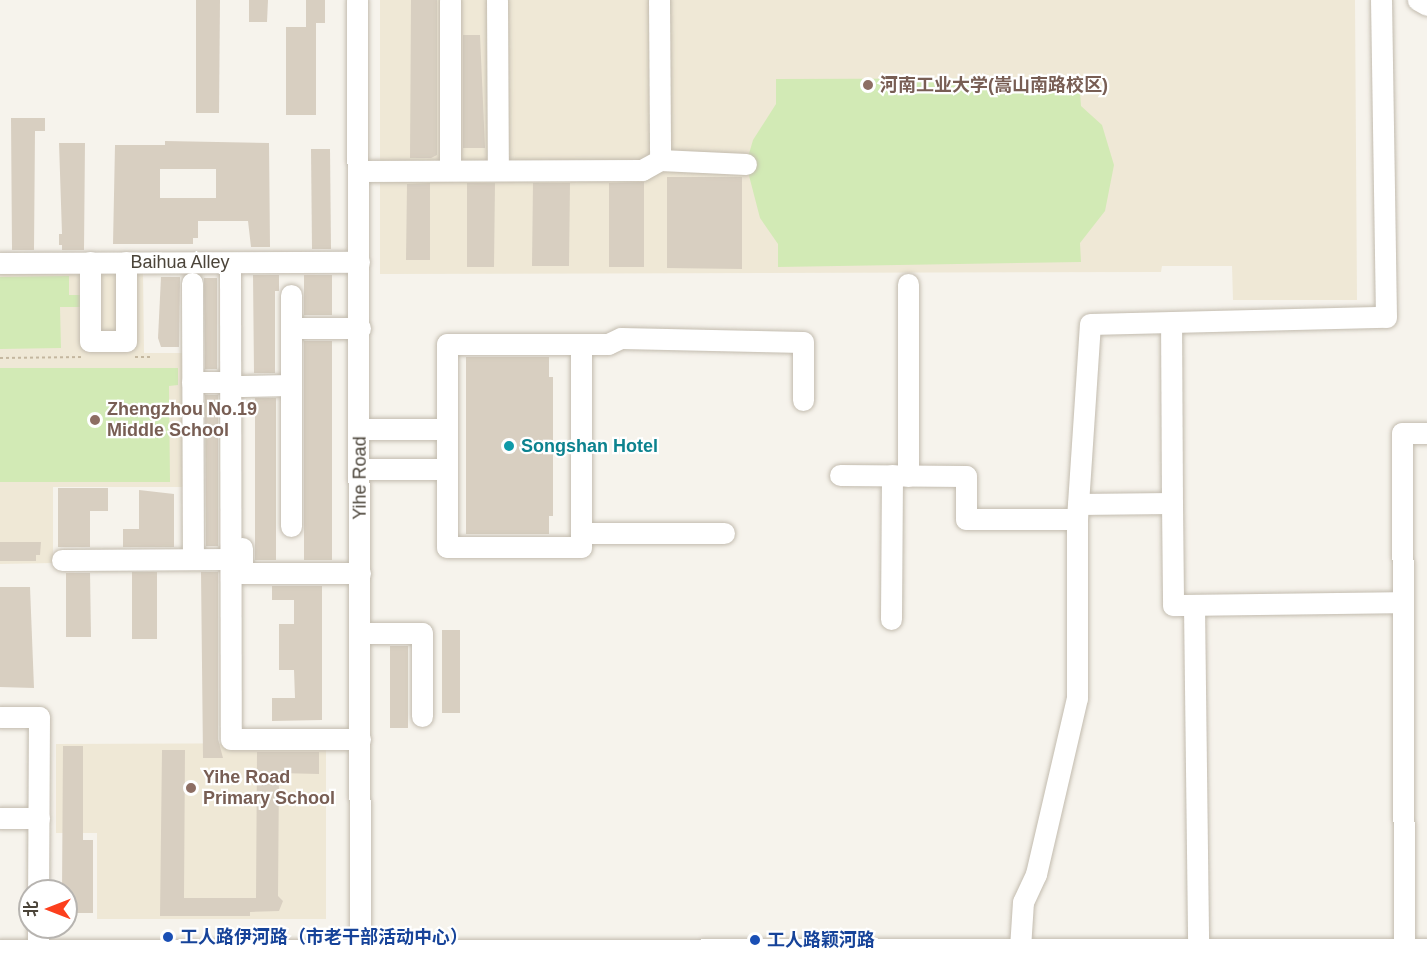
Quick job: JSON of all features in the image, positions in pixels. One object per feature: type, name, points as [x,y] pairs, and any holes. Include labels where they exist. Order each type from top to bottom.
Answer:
[{"type":"street","name":"Yihe Road","points":[[357,0],[360,171],[360,953]]},
{"type":"street","points":[[450,0],[450,170]]},
{"type":"street","points":[[497,0],[498,170]]},
{"type":"street","points":[[659,0],[660,160]]},
{"type":"street","points":[[1020,948],[1023,902],[1036,874],[1077,698],[1078,512],[1090,324],[1386,317],[1381,0]]},
{"type":"street","points":[[1418,0],[1427,5]]},
{"type":"street","points":[[360,171],[642,170],[660,160],[746,164]]},
{"type":"street","points":[[90,262],[90,341],[126,341],[126,262]]},
{"type":"street","name":"Baihua Alley","points":[[0,263],[359,262]]},
{"type":"street","points":[[230,269],[242,573],[360,573]]},
{"type":"street","points":[[192,283],[193,560]]},
{"type":"street","points":[[891,619],[908,284]]},
{"type":"street","points":[[291,295],[291,526]]},
{"type":"street","points":[[241,326],[236,384],[230,560],[231,739],[360,739]]},
{"type":"street","points":[[291,328],[360,328]]},
{"type":"street","points":[[1171,330],[1173,605],[1403,602]]},
{"type":"street","points":[[581,344],[581,547],[447,547],[447,344],[581,344],[608,344],[621,338],[803,342],[803,400]]},
{"type":"street","points":[[192,382],[291,386]]},
{"type":"street","points":[[360,429],[447,429]]},
{"type":"street","points":[[1404,949],[1402,433],[1427,433]]},
{"type":"street","points":[[360,469],[447,469]]},
{"type":"street","points":[[840,475],[966,476],[966,519],[1172,503]]},
{"type":"street","points":[[581,533],[724,533]]},
{"type":"street","points":[[62,560],[230,560]]},
{"type":"street","points":[[1194,605],[1198,948]]},
{"type":"street","points":[[360,633],[422,633],[422,716]]},
{"type":"street","points":[[0,717],[39,717],[38,879]]},
{"type":"street","points":[[0,818],[39,818]]},
{"type":"street","points":[[38,939],[38,950]]},
{"type":"street","points":[[0,950],[360,953],[920,952],[1020,948],[1049,952],[1198,948],[1318,953],[1427,949]]},
{"type":"path","points":[[0,357],[90,357]]},
{"type":"path","points":[[132,357],[153,357]]},
{"type":"shaded area","name":"河南工业大学(嵩山南路校区)","points":[[380,0],[1355,0],[1357,300],[1233,300],[1232,266],[1162,266],[1161,272],[380,274]]},
{"type":"shaded area","name":"Zhengzhou No.19 Middle School","points":[[0,273],[143,273],[144,353],[189,353],[189,487],[53,487],[53,563],[0,564]]},
{"type":"shaded area","name":"Yihe Road Primary School","points":[[326,743],[326,919],[97,919],[97,833],[56,833],[56,744]]},
{"type":"green space","points":[[1079,78],[1081,106],[1102,125],[1114,165],[1105,211],[1080,243],[1081,262],[778,267],[778,244],[760,218],[746,164],[753,140],[776,104],[776,79]]},
{"type":"green space","points":[[69,276],[69,295],[81,295],[81,307],[60,307],[61,348],[0,349],[0,277]]},
{"type":"green space","points":[[0,368],[178,368],[178,385],[169,386],[170,482],[0,482]]},
{"type":"building","points":[[196,0],[220,0],[219,113],[196,113]]},
{"type":"building","points":[[249,0],[268,0],[267,22],[249,22]]},
{"type":"building","points":[[306,0],[325,0],[325,23],[316,23],[316,115],[286,115],[286,27],[306,27]]},
{"type":"building","points":[[411,0],[437,0],[437,155],[431,158],[410,158]]},
{"type":"building","points":[[463,35],[480,35],[485,148],[463,148]]},
{"type":"building","points":[[11,118],[45,118],[45,131],[35,131],[34,250],[12,250]]},
{"type":"building","points":[[165,141],[269,143],[270,247],[251,247],[248,221],[198,221],[198,238],[193,238],[193,244],[113,244],[115,145],[165,145]],"holes":[[[160,169],[216,169],[216,198],[160,198]]]},
{"type":"building","points":[[59,143],[85,143],[84,250],[62,250],[62,245],[59,245],[59,234],[62,234]]},
{"type":"building","points":[[311,149],[330,149],[331,249],[312,249]]},
{"type":"building","points":[[667,177],[742,177],[742,269],[667,268]]},
{"type":"building","points":[[644,182],[644,267],[609,267],[609,183]]},
{"type":"building","points":[[430,183],[430,260],[406,260],[407,184]]},
{"type":"building","points":[[467,183],[495,183],[494,267],[467,267]]},
{"type":"building","points":[[533,183],[570,183],[569,266],[532,266]]},
{"type":"building","points":[[253,275],[279,275],[279,291],[275,291],[275,373],[254,373]]},
{"type":"building","points":[[304,275],[332,275],[332,315],[304,315]]},
{"type":"building","points":[[161,277],[180,277],[179,347],[161,347],[158,338]]},
{"type":"building","points":[[204,278],[217,278],[217,369],[205,369]]},
{"type":"building","points":[[304,341],[332,341],[332,560],[304,560]]},
{"type":"building","name":"Songshan Hotel","points":[[466,357],[549,357],[549,377],[553,377],[553,516],[549,516],[549,534],[466,534]]},
{"type":"building","points":[[205,395],[218,395],[218,546],[206,546]]},
{"type":"building","points":[[255,398],[276,398],[276,560],[255,560]]},
{"type":"building","points":[[58,488],[108,488],[108,511],[90,511],[90,547],[58,547]]},
{"type":"building","points":[[139,490],[174,494],[174,547],[123,547],[123,529],[139,529]]},
{"type":"building","points":[[0,542],[41,542],[40,555],[36,555],[36,561],[0,561]]},
{"type":"building","points":[[132,572],[157,572],[157,639],[132,639]]},
{"type":"building","points":[[201,572],[218,572],[218,739],[223,758],[203,758]]},
{"type":"building","points":[[66,573],[90,573],[91,637],[66,637]]},
{"type":"building","points":[[272,586],[322,586],[322,720],[272,721],[272,698],[295,698],[294,670],[279,670],[279,624],[294,624],[294,600],[272,600]]},
{"type":"building","points":[[0,587],[30,587],[34,688],[0,687]]},
{"type":"building","points":[[442,630],[460,630],[460,713],[442,713]]},
{"type":"building","points":[[390,646],[408,646],[408,728],[390,728]]},
{"type":"building","points":[[63,746],[83,746],[83,840],[93,840],[93,913],[78,913],[78,879],[62,879]]},
{"type":"building","points":[[162,750],[185,750],[184,898],[256,898],[257,752],[319,752],[319,774],[279,773],[278,896],[283,901],[279,911],[250,912],[250,916],[160,916]]},
{"type":"place","name":"河南工业大学(嵩山南路校区)","points":[[868,85]]},
{"type":"place","name":"Zhengzhou No.19 Middle School","points":[[95,420]]},
{"type":"place","name":"Songshan Hotel","points":[[509,446]]},
{"type":"place","name":"Yihe Road Primary School","points":[[191,788]]},
{"type":"place","name":"工人路伊河路（市老干部活动中心）","points":[[168,937]]},
{"type":"place","name":"工人路颖河路","points":[[755,940]]}]
